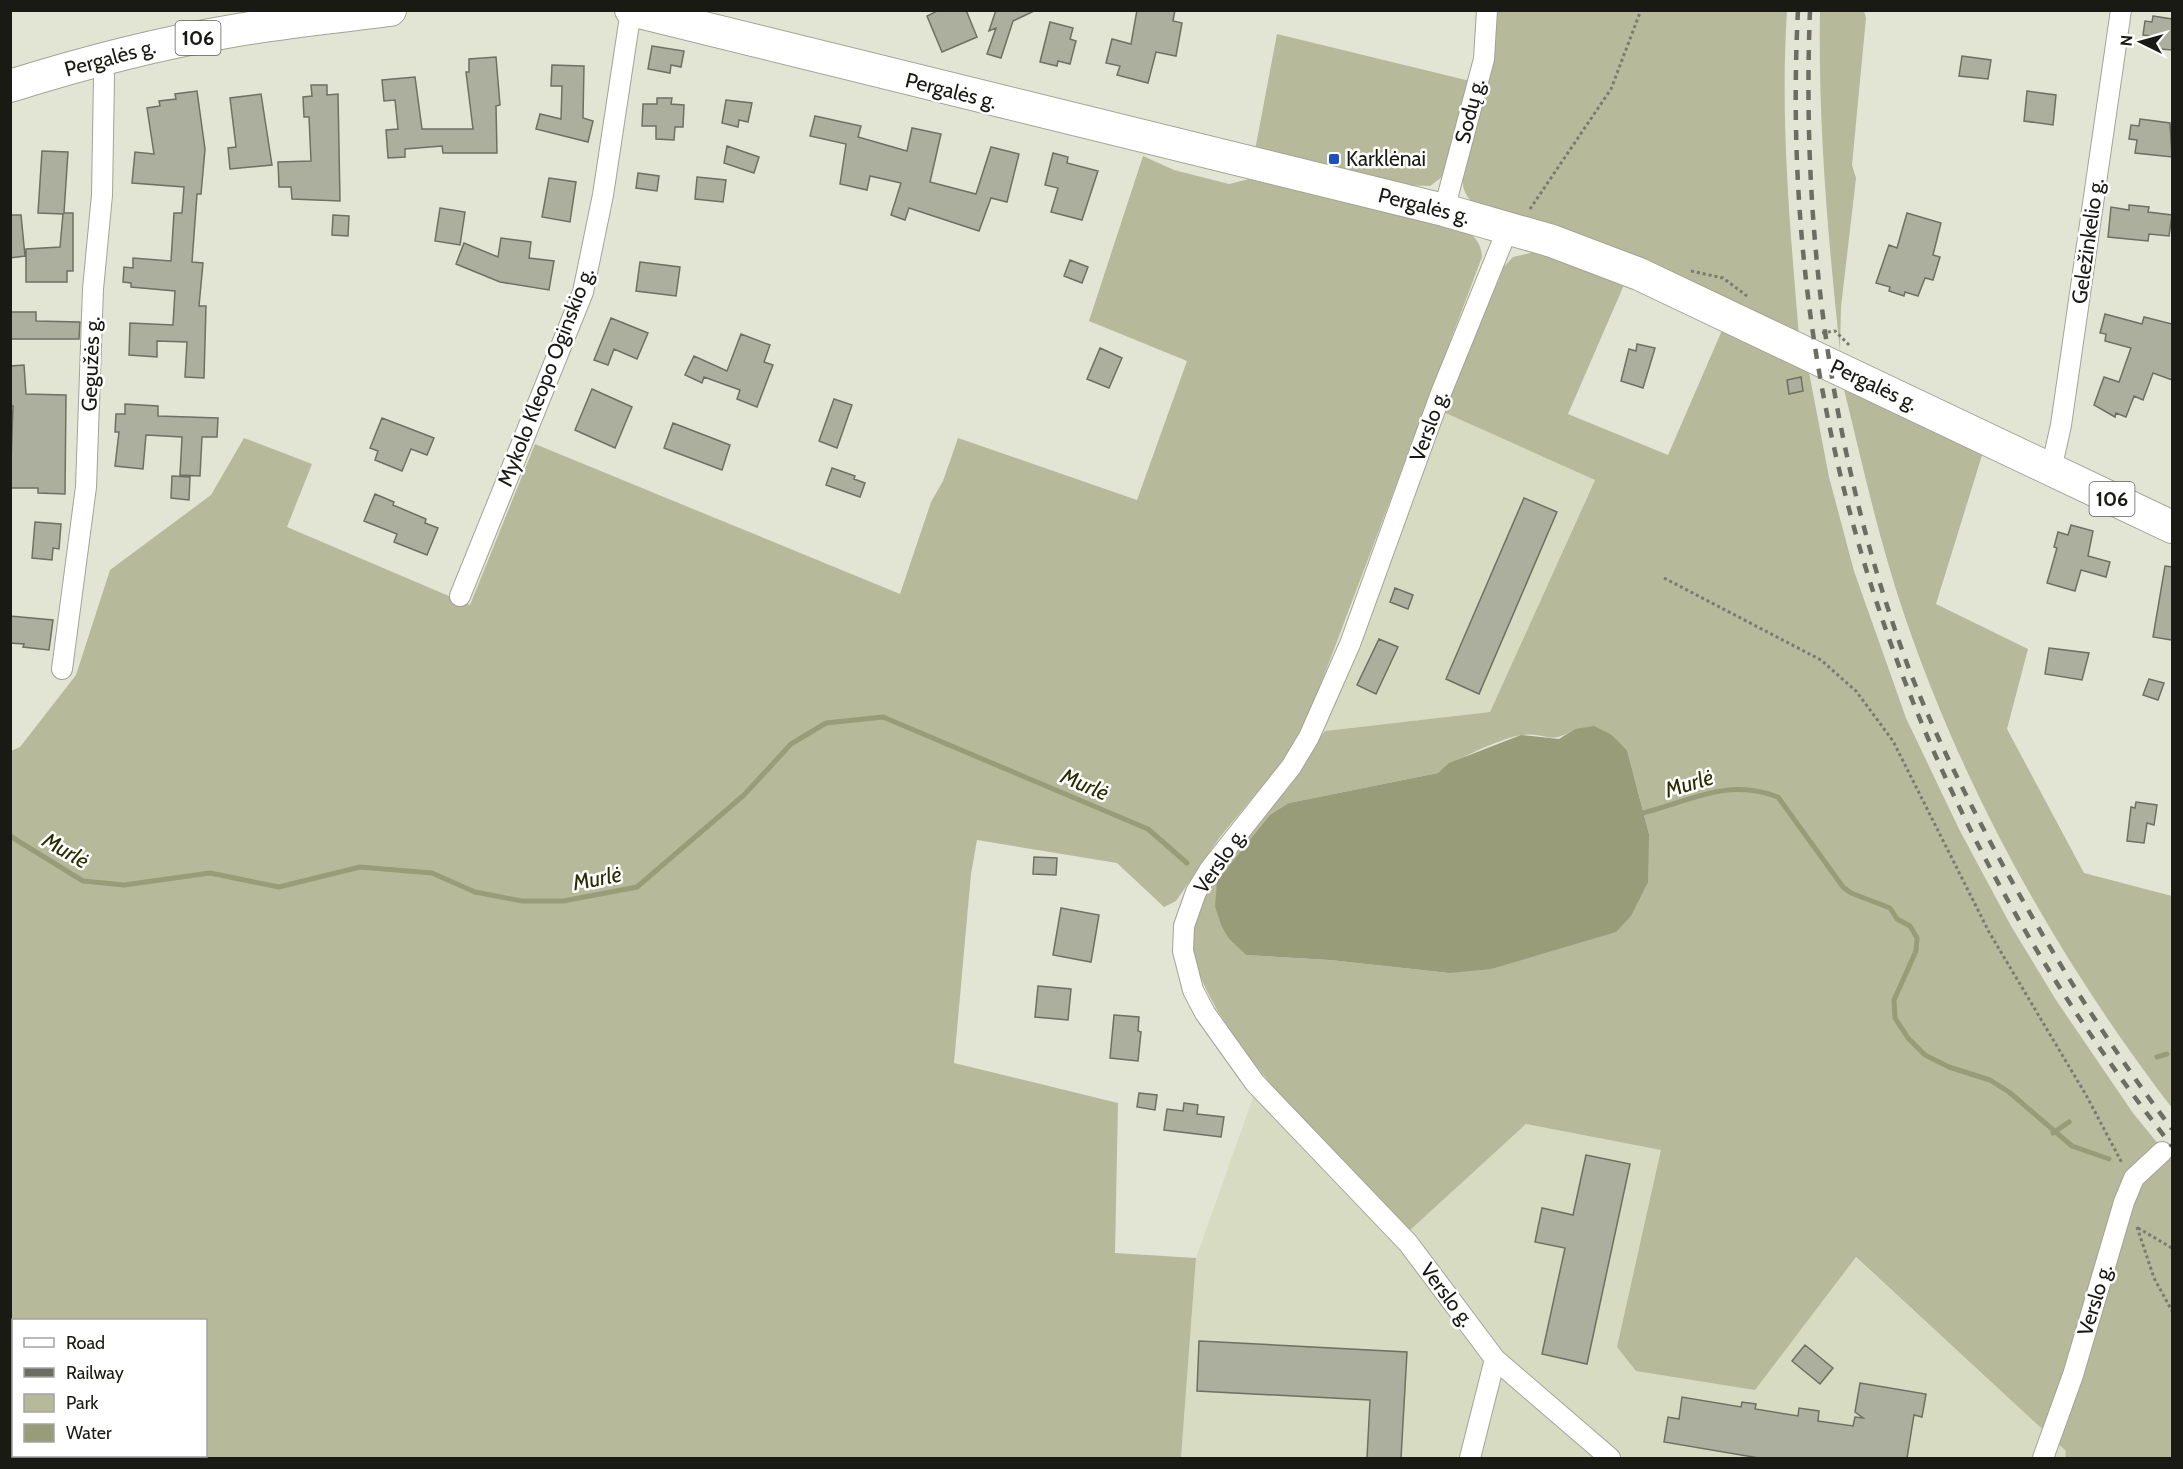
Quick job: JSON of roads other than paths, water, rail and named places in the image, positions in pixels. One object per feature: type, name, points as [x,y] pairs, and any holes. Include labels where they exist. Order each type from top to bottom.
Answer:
[{"type":"main road","name":"Pergalės g.","points":[[10,86],[102,59],[234,31],[390,10]]},
{"type":"main road","name":"Pergalės g.","points":[[631,10],[1444,210],[1508,228],[1639,274],[2172,527]]},
{"type":"street","name":"Mykolo Kleopo Oginskio g.","points":[[460,596],[583,292],[603,195],[631,10]]},
{"type":"street","name":"Sodų g.","points":[[1444,210],[1484,59],[1487,10]]},
{"type":"street","name":"Geležinkelio g.","points":[[2051,470],[2061,425],[2121,10]]},
{"type":"street","name":"Gegužės g.","points":[[62,669],[86,486],[93,289],[102,195],[104,77],[102,59]]},
{"type":"street","name":"Verslo g.","points":[[1508,228],[1441,393],[1350,644],[1309,737],[1291,767],[1210,869],[1189,908],[1182,938],[1186,968],[1205,1014],[1255,1083],[1408,1243],[1495,1359],[1610,1458]]},
{"type":"street","name":"Verslo g.","points":[[2043,1458],[2073,1375],[2124,1202],[2134,1178],[2162,1152]]},
{"type":"street","points":[[1470,1458],[1495,1359]]},
{"type":"water","points":[[1594,726],[1612,735],[1627,750],[1649,834],[1648,882],[1631,916],[1616,932],[1491,969],[1449,973],[1330,960],[1246,955],[1229,939],[1222,927],[1215,907],[1217,881],[1270,815],[1289,803],[1438,773],[1449,763],[1521,735],[1559,739],[1575,729]]},
{"type":"waterway","name":"Murlė","points":[[10,836],[83,881],[124,885],[210,873],[279,887],[360,867],[432,873],[475,892],[522,901],[563,901],[637,887],[744,795],[791,744],[826,723],[883,717],[1148,829],[1187,863]]},
{"type":"waterway","name":"Murlė","points":[[1639,814],[1724,790],[1759,791],[1778,797],[1843,887],[1851,893],[1890,908],[1897,919],[1910,926],[1917,938],[1916,951],[1894,1000],[1895,1018],[1908,1038],[1925,1055],[1949,1067],[1990,1080],[2009,1092],[2072,1146],[2109,1159]]},
{"type":"waterway","name":"Murlė","points":[[2157,1057],[2167,1054]]},
{"type":"waterway","name":"Murlė","points":[[2053,1133],[2069,1122]]},
{"type":"railway","points":[[1798,10],[1797,166],[1811,319],[1839,468],[1880,612],[1934,753],[2002,889],[2081,1020],[2172,1146]]},
{"type":"railway","points":[[1810,10],[1808,94],[1811,178],[1817,261],[1827,345],[1841,427],[1859,509],[1882,590],[1909,669],[1928,715],[1994,849],[2078,992],[2123,1062],[2172,1129]]},
{"type":"place","name":"Karklėnai","points":[[1334,159]]}]
